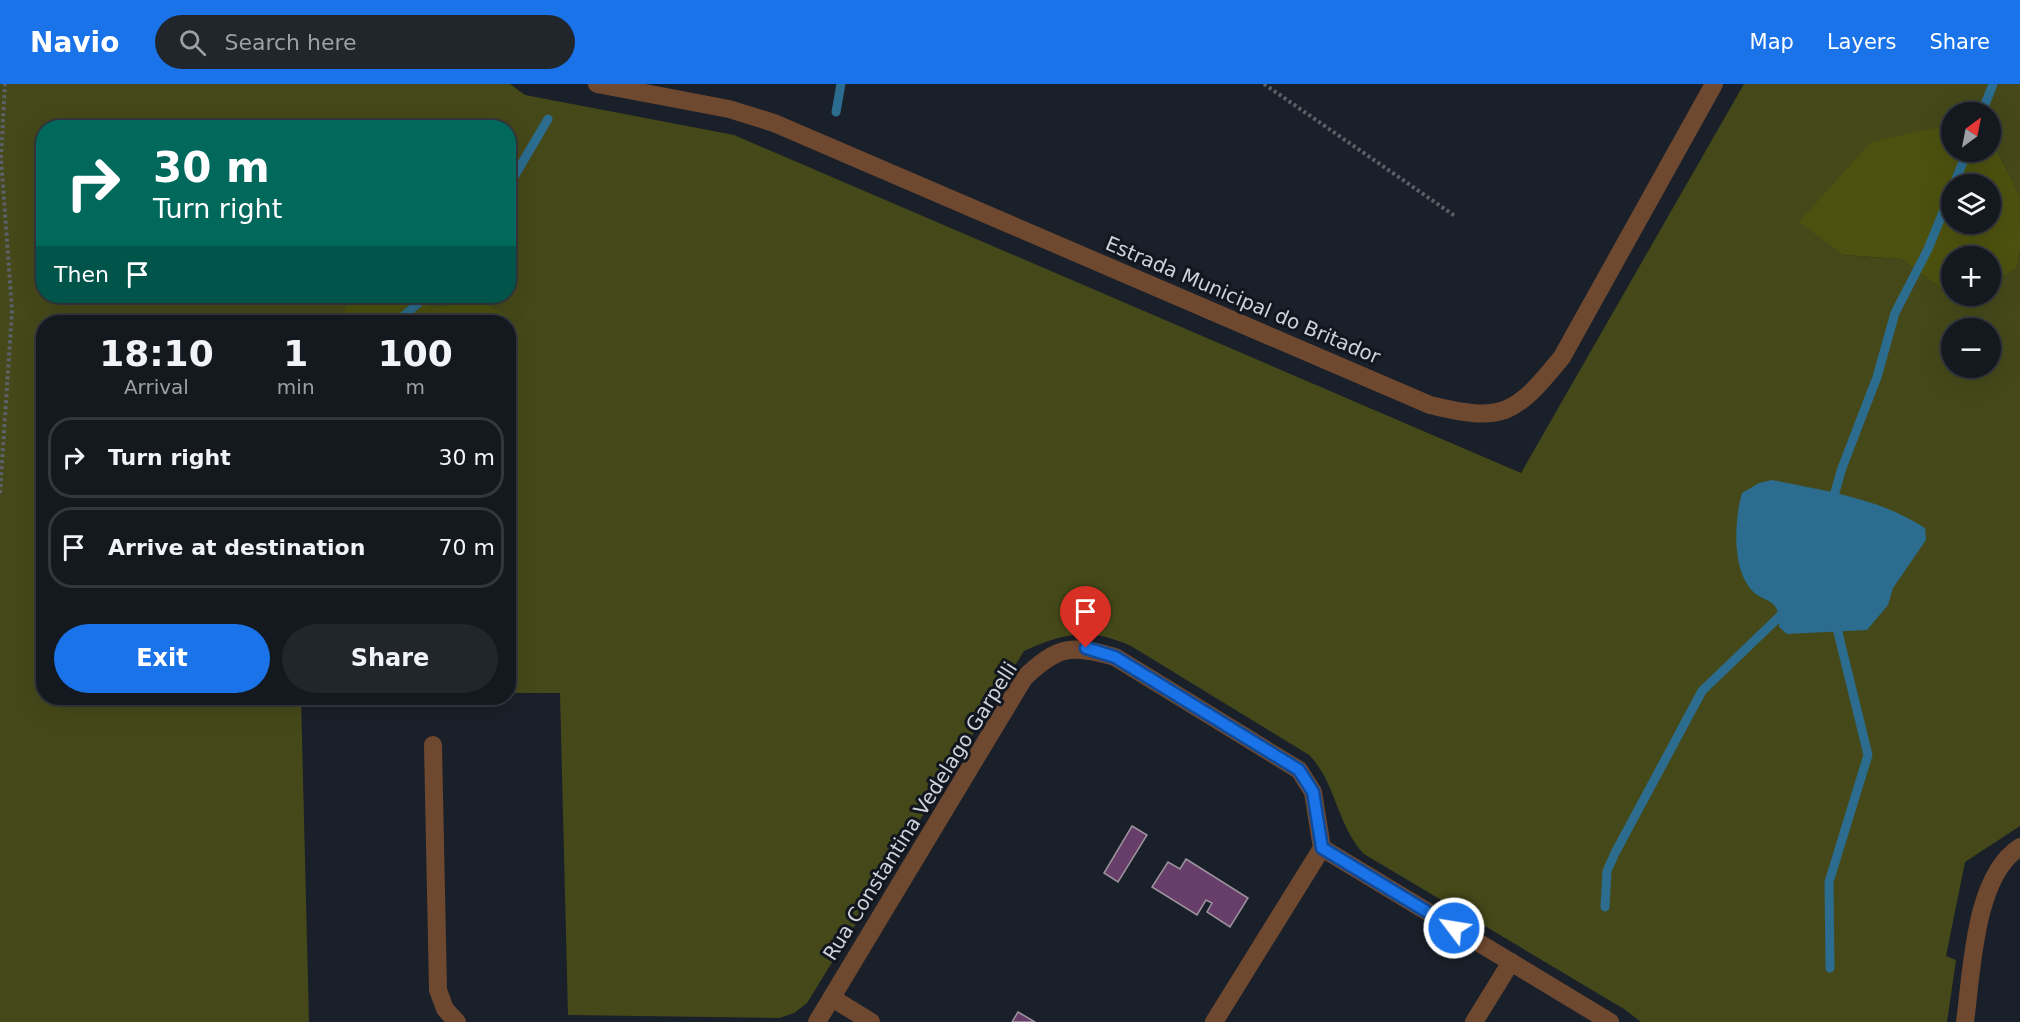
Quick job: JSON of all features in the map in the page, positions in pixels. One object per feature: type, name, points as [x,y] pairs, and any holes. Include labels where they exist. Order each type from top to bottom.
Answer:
[{"type":"street","name":"Estrada Municipal do Britador","points":[[597,84],[729,109],[774,123],[1430,405],[1468,414],[1501,413],[1541,383],[1562,357],[1714,84]]},
{"type":"street","name":"Rua Constantina Vedelago Garpelli","points":[[817,1022],[1024,678],[1043,659],[1062,651],[1086,648],[1115,657],[1299,770],[1313,792],[1322,848]]},
{"type":"street","points":[[434,745],[438,990],[445,1010],[457,1022]]},
{"type":"street","points":[[1965,1022],[1985,897],[1995,873],[2012,852],[2020,847]]},
{"type":"street","points":[[1214,1022],[1322,848],[1610,1022]]},
{"type":"street","points":[[1474,1022],[1511,962]]},
{"type":"street","points":[[832,998],[871,1022]]},
{"type":"path","points":[[0,164],[5,84]]},
{"type":"path","points":[[1264,84],[1455,216]]},
{"type":"path","points":[[0,493],[12,311],[1,157]]},
{"type":"green space","points":[[0,84],[510,84],[525,95],[734,135],[1521,473],[1744,84],[2020,84],[2020,195],[2001,159],[2001,102],[1941,102],[1941,127],[1844,255],[1901,259],[1941,288],[1941,306],[2001,306],[2001,278],[2017,268],[2020,251],[2020,826],[1965,862],[1946,956],[1956,960],[1947,1022],[1641,1022],[1624,1009],[1364,854],[1348,831],[1325,778],[1309,755],[1131,646],[1089,634],[1065,636],[1024,651],[807,1003],[794,1013],[779,1018],[568,1015],[560,693],[516,693],[516,315],[36,315],[36,705],[301,705],[309,1022],[0,1022]]},
{"type":"shaded area","points":[[1940,127],[1941,162],[2001,162],[2001,159],[2020,195],[2020,251],[2017,268],[2001,278],[2001,246],[1941,246],[1941,288],[1901,259],[1844,255],[1799,222],[1871,142]]},
{"type":"shaded area","points":[[349,303],[424,303],[433,308],[482,303],[505,315],[342,315]]},
{"type":"water","points":[[1772,480],[1852,497],[1889,509],[1925,528],[1926,540],[1893,588],[1888,605],[1867,630],[1787,634],[1779,627],[1779,616],[1773,604],[1752,591],[1747,584],[1739,563],[1736,539],[1742,493],[1759,483]]},
{"type":"building","points":[[1132,826],[1147,835],[1118,882],[1104,873]]},
{"type":"building","points":[[1186,859],[1248,898],[1230,927],[1207,912],[1212,903],[1206,900],[1197,915],[1152,887],[1168,862],[1180,869]]},
{"type":"building","points":[[1018,1012],[1035,1022],[1012,1022]]},
{"type":"waterway","points":[[836,112],[841,84]]},
{"type":"waterway","points":[[1986,102],[1993,84]]},
{"type":"waterway","points":[[516,173],[548,119]]},
{"type":"waterway","points":[[1958,174],[1963,162]]},
{"type":"waterway","points":[[1835,504],[1835,492],[1842,468],[1877,377],[1895,313],[1928,249],[1941,217]]},
{"type":"waterway","points":[[405,315],[418,303]]},
{"type":"waterway","points":[[1605,907],[1607,871],[1615,853],[1702,691],[1780,616],[1785,608]]},
{"type":"waterway","points":[[1830,968],[1829,882],[1868,755],[1835,620]]},
{"type":"route","points":[[1086,648],[1115,657],[1299,770],[1308,780],[1313,792],[1322,848],[1454,928]]}]
